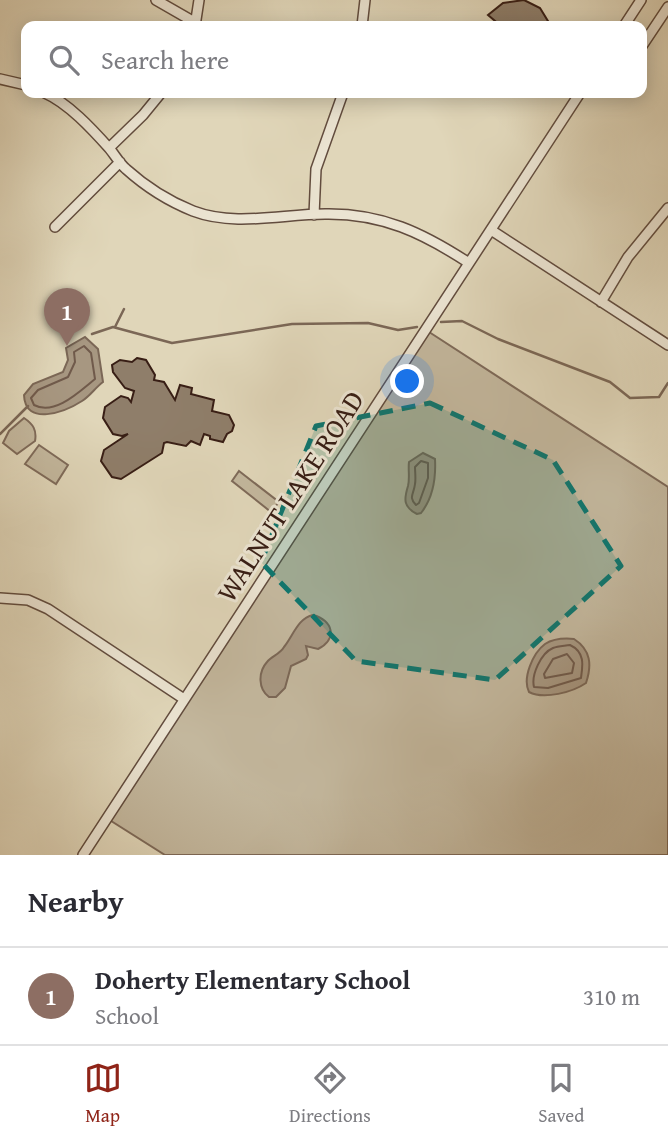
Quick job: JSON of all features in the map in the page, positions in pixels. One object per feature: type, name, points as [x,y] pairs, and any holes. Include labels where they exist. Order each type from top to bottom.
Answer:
[{"type":"street","points":[[156,0],[189,21]]},
{"type":"street","points":[[196,21],[199,0]]},
{"type":"street","points":[[363,21],[365,0]]},
{"type":"street","points":[[627,21],[641,0]]},
{"type":"street","points":[[647,38],[668,7]]},
{"type":"street","points":[[0,79],[21,84]]},
{"type":"street","points":[[55,98],[109,148],[120,162],[162,197],[195,212],[225,219],[314,215],[369,216],[410,228],[469,263]]},
{"type":"street","points":[[109,148],[157,98]]},
{"type":"street","points":[[314,215],[317,169],[341,98]]},
{"type":"street","name":"WALNUT LAKE ROAD","points":[[83,855],[577,98]]},
{"type":"street","points":[[55,227],[120,162]]},
{"type":"street","points":[[601,302],[628,257],[668,208]]},
{"type":"street","points":[[491,230],[668,345]]},
{"type":"street","points":[[0,598],[28,600],[48,609],[184,699]]},
{"type":"highlighted area","points":[[430,403],[553,460],[621,566],[495,680],[356,661],[261,562],[316,426]]},
{"type":"shaded area","points":[[426,330],[668,487],[668,855],[165,855],[108,819]]},
{"type":"shaded area","points":[[24,418],[34,428],[35,441],[17,454],[3,443],[9,431]]},
{"type":"shaded area","points":[[39,445],[68,465],[56,484],[25,464]]},
{"type":"shaded area","points":[[239,471],[279,502],[271,512],[232,481]]},
{"type":"water","points":[[85,337],[98,349],[103,382],[85,399],[66,409],[47,414],[31,411],[26,405],[24,395],[33,384],[63,372],[68,360],[66,348]]},
{"type":"water","points":[[423,453],[435,459],[435,473],[428,501],[421,513],[417,514],[406,502],[409,462]]},
{"type":"water","points":[[313,615],[329,625],[331,630],[328,640],[318,649],[306,646],[306,659],[291,666],[285,688],[276,697],[269,697],[261,685],[264,666],[282,649],[303,620]]},
{"type":"water","points":[[574,639],[584,648],[589,658],[586,683],[558,694],[529,692],[528,673],[541,648],[555,640]]},
{"type":"building","points":[[524,0],[540,8],[548,21],[495,21],[488,15],[503,3]]},
{"type":"building","points":[[137,358],[146,360],[155,375],[154,380],[164,382],[175,400],[180,385],[192,388],[191,394],[214,400],[212,411],[229,415],[234,425],[223,442],[210,439],[210,436],[204,434],[200,445],[191,441],[186,446],[164,443],[162,453],[121,479],[112,477],[101,461],[104,450],[128,434],[113,434],[103,418],[105,407],[121,396],[131,402],[134,391],[125,388],[113,372],[112,365],[120,360],[132,362]]},
{"type":"waterway","points":[[115,327],[124,309]]},
{"type":"waterway","points":[[441,322],[462,321],[498,339],[610,382],[630,398],[659,397],[668,383]]},
{"type":"waterway","points":[[92,334],[113,327],[172,343],[292,324],[368,323],[398,330],[417,327]]},
{"type":"waterway","points":[[0,434],[28,406]]},
{"type":"place","name":"Doherty Elementary School","points":[[67,346]]}]
